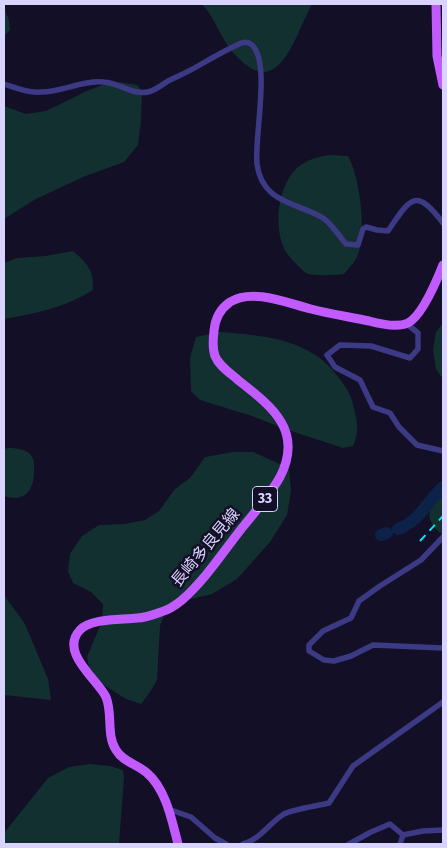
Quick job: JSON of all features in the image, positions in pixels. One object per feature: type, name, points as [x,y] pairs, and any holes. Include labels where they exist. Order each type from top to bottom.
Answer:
[{"type":"main road","points":[[436,4],[437,56],[443,85]]},
{"type":"main road","points":[[407,324],[420,313],[443,265]]},
{"type":"main road","name":"長崎多良見線","points":[[178,844],[168,809],[156,783],[147,772],[123,758],[115,749],[112,740],[110,711],[106,698],[79,662],[74,641],[80,630],[92,623],[141,618],[163,612],[180,602],[198,584],[224,551],[275,485],[283,470],[287,456],[286,431],[279,418],[269,404],[224,370],[215,357],[213,349],[216,321],[222,309],[242,297],[256,297],[387,325],[407,324]]},
{"type":"street","points":[[4,84],[30,92],[42,92],[58,90],[86,82],[106,82],[132,92],[148,92],[197,67],[223,51],[246,42],[251,44],[257,52],[260,61],[260,98],[256,144],[257,164],[264,187],[277,198],[325,219],[346,244],[350,245],[358,244],[363,229],[366,226],[388,231],[405,206],[411,201],[421,201],[430,206],[443,223]]},
{"type":"street","points":[[407,324],[418,333],[418,349],[410,358],[371,346],[340,345],[327,355],[335,367],[360,380],[373,407],[390,413],[399,426],[417,445],[443,451]]},
{"type":"street","points":[[443,536],[421,560],[360,601],[351,618],[323,630],[309,645],[308,651],[324,660],[334,661],[351,656],[373,645],[443,648]]},
{"type":"street","points":[[243,844],[262,834],[288,812],[329,803],[353,766],[443,702]]},
{"type":"street","points":[[168,809],[191,817],[215,838],[226,844]]},
{"type":"street","points":[[350,844],[390,824],[403,835]]},
{"type":"street","points":[[403,835],[443,830]]},
{"type":"street","points":[[400,844],[403,835]]},
{"type":"green space","points":[[202,4],[312,4],[282,61],[272,70],[261,72],[247,66],[231,50]]},
{"type":"green space","points":[[4,8],[9,20],[10,30],[4,36]]},
{"type":"green space","points":[[112,81],[137,85],[142,91],[138,145],[124,162],[83,177],[34,200],[4,219],[4,106],[26,114],[46,111]]},
{"type":"green space","points":[[330,155],[348,156],[352,166],[359,192],[362,237],[356,259],[344,274],[314,275],[306,273],[284,249],[279,226],[280,205],[286,184],[298,167],[313,159]]},
{"type":"green space","points":[[73,251],[89,268],[93,290],[61,306],[4,319],[4,263],[17,258]]},
{"type":"green space","points":[[443,323],[443,379],[436,369],[433,350],[436,332]]},
{"type":"green space","points":[[219,332],[253,335],[285,342],[301,347],[328,365],[350,394],[357,426],[357,435],[353,446],[343,448],[200,400],[191,391],[190,358],[196,337]]},
{"type":"green space","points":[[4,449],[25,451],[34,460],[32,486],[22,497],[11,498],[4,496]]},
{"type":"green space","points":[[233,452],[253,452],[289,468],[291,491],[287,515],[270,542],[237,579],[212,594],[187,600],[165,613],[160,626],[157,680],[141,704],[126,699],[91,677],[87,657],[102,621],[103,604],[91,592],[73,583],[68,571],[70,554],[82,536],[99,525],[124,524],[145,520],[159,511],[175,489],[190,478],[205,457]]},
{"type":"green space","points":[[443,491],[443,535],[432,524],[430,513],[433,503]]},
{"type":"green space","points":[[4,595],[25,624],[48,679],[51,700],[4,695]]},
{"type":"green space","points":[[90,764],[110,766],[123,770],[119,844],[4,844],[4,833],[48,778],[69,767]]},
{"type":"waterway","points":[[398,529],[418,516],[443,487]]},
{"type":"waterway","points":[[381,535],[387,533]]},
{"type":"railway","points":[[420,541],[443,516]]}]
